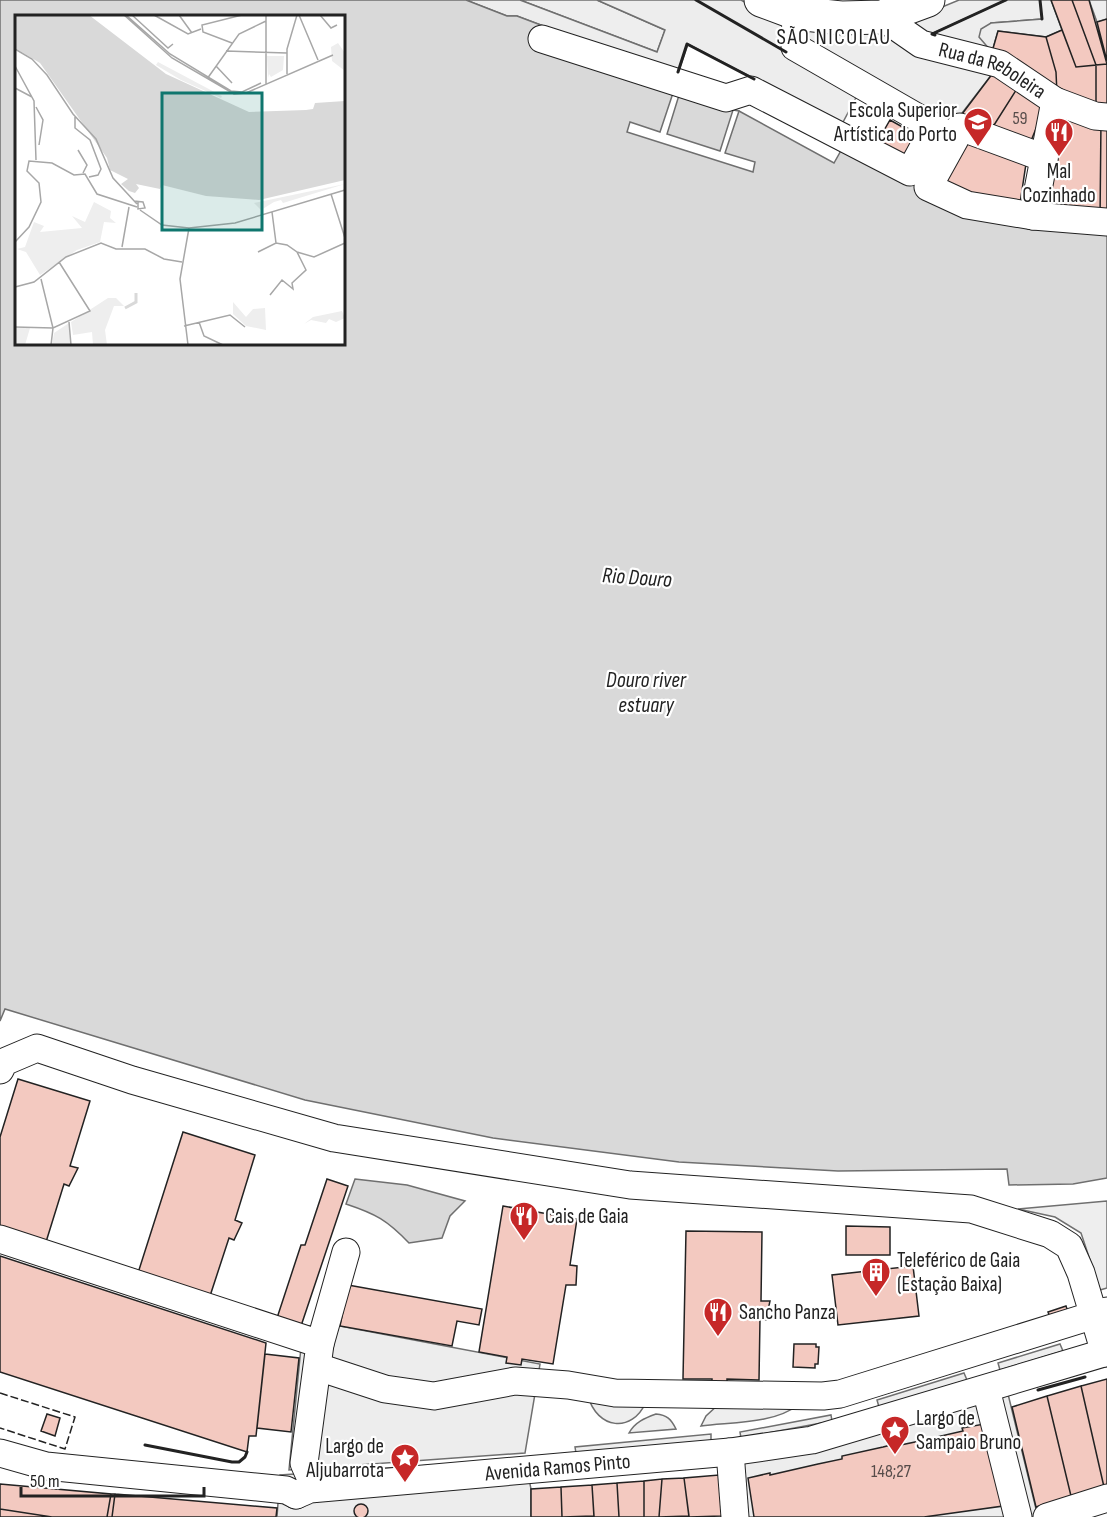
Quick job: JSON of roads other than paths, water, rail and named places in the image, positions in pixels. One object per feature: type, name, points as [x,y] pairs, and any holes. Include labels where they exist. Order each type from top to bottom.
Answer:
[{"type":"main road","points":[[761,0],[796,14],[841,18],[882,17],[928,0]]},
{"type":"street","points":[[796,14],[795,47],[947,127],[1044,158]]},
{"type":"street","name":"Rua da Reboleira","points":[[882,17],[921,44],[1000,64],[1055,101],[1095,116],[1107,117]]},
{"type":"street","points":[[542,39],[726,98],[751,90],[910,172],[947,127]]},
{"type":"street","points":[[1033,216],[1055,101]]},
{"type":"street","points":[[947,127],[955,139],[932,181],[967,205],[1033,216],[1107,222]]},
{"type":"street","points":[[832,132],[839,156],[874,175]]},
{"type":"street","points":[[0,1070],[4,1062],[37,1048],[132,1080],[334,1138],[630,1185],[971,1209],[1050,1234],[1070,1246],[1101,1313],[1106,1353]]},
{"type":"street","points":[[0,1239],[319,1355],[385,1389],[434,1396],[515,1381],[568,1385],[615,1393],[823,1396],[840,1394],[1101,1313]]},
{"type":"street","points":[[303,1500],[304,1463],[319,1355],[346,1252]]},
{"type":"street","name":"Avenida Ramos Pinto","points":[[0,1453],[46,1466],[286,1490],[303,1500],[730,1452],[812,1440],[1106,1353]]},
{"type":"street","points":[[986,1389],[1018,1517]]},
{"type":"street","points":[[730,1452],[735,1517]]},
{"type":"street","points":[[1047,1517],[1107,1498]]},
{"type":"water","name":"Douro river estuary","points":[[0,0],[466,0],[507,16],[517,16],[599,47],[592,66],[739,111],[834,163],[843,147],[922,188],[1107,226],[1107,1178],[1073,1184],[1009,1185],[1007,1169],[838,1171],[679,1162],[493,1138],[305,1100],[5,1009],[0,1021]]},
{"type":"water","points":[[355,1179],[407,1185],[465,1201],[450,1216],[442,1238],[409,1243],[380,1219],[346,1204]]},
{"type":"place","name":"Escola Superior Artística do Porto","points":[[978,148]]},
{"type":"place","name":"Mal Cozinhado","points":[[1059,158]]},
{"type":"place","name":"Cais de Gaia","points":[[524,1242]]},
{"type":"place","name":"Teleférico de Gaia (Estação Baixa)","points":[[876,1298]]},
{"type":"place","name":"Sancho Panza","points":[[718,1338]]},
{"type":"place","name":"Largo de Sampaio Bruno","points":[[895,1456]]},
{"type":"place","name":"Largo de Aljubarrota","points":[[405,1484]]},
{"type":"district","name":"SÃO NICOLAU","points":[[834,37]]},
{"type":"water label","name":"Rio Douro","points":[[637,578]]}]
